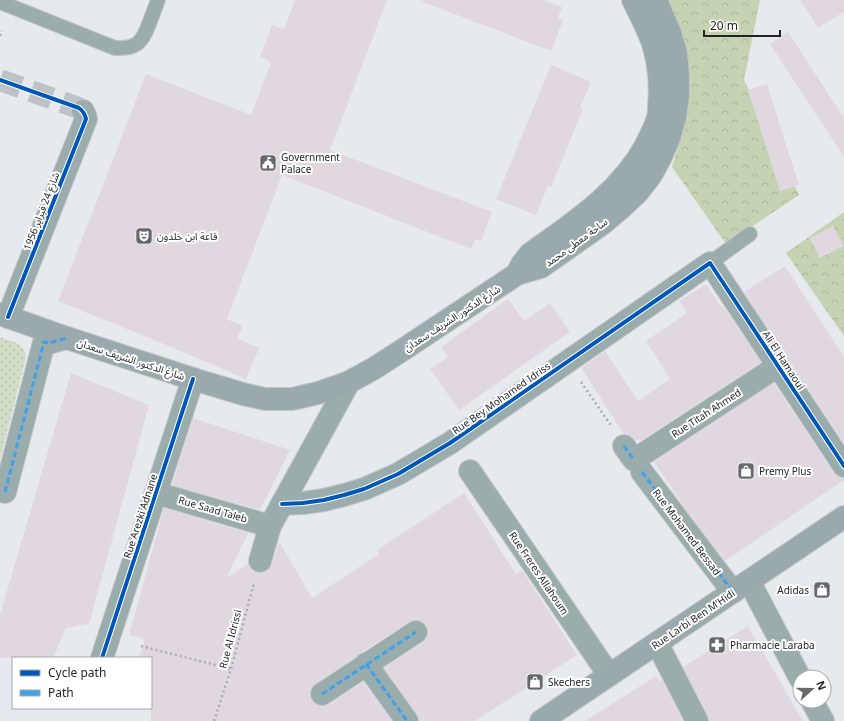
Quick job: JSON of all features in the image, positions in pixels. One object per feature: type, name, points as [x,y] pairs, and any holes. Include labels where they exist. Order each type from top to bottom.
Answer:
[{"type":"main road","name":"ساحة معطى محمد","points":[[518,274],[522,264],[530,254],[592,209],[609,193],[627,173],[640,155],[650,136],[658,116],[660,92],[658,68],[653,44],[633,0]]},
{"type":"main road","name":"ساحة معطى محمد","points":[[518,274],[541,267],[602,224],[638,192],[651,176],[661,157],[669,138],[675,117],[678,96],[678,75],[676,53],[670,33],[656,0]]},
{"type":"main road","name":"شارغ الدكتور الشريف سعدان","points":[[4,316],[67,338],[243,394],[266,399],[292,399],[318,393],[349,382],[373,369],[518,274]]},
{"type":"main road","name":"Rue Larbi Ben M'Hidi","points":[[541,721],[844,517]]},
{"type":"street","name":"شارع 24 فبراير 1956","points":[[4,316],[86,119],[83,111]]},
{"type":"street","name":"Rue Bey Mohamed Idriss","points":[[282,504],[324,500],[344,495],[364,489],[398,474],[450,443],[710,262]]},
{"type":"street","name":"Ali El Hamaoui","points":[[710,262],[844,466]]},
{"type":"street","points":[[5,492],[44,342],[49,343],[67,338]]},
{"type":"street","name":"Rue Titah Ahmed","points":[[633,459],[778,366]]},
{"type":"street","name":"Rue Arezki Adnane","points":[[102,657],[193,379]]},
{"type":"street","points":[[260,562],[270,526],[349,382]]},
{"type":"street","name":"Rue Mohamed Bessad","points":[[633,459],[741,587],[794,669]]},
{"type":"street","name":"Rue Freres Allahoum","points":[[470,471],[609,675]]},
{"type":"street","name":"Rue Saad Taleb","points":[[156,493],[270,526]]},
{"type":"street","points":[[322,694],[416,632]]},
{"type":"street","points":[[658,643],[697,721]]},
{"type":"street","points":[[366,664],[407,721]]},
{"type":"street","points":[[816,709],[823,721]]},
{"type":"lane","points":[[0,2],[115,48],[123,49],[138,43],[144,37],[158,0]]},
{"type":"lane","points":[[710,262],[750,234]]},
{"type":"path","points":[[0,36],[2,31]]},
{"type":"path","points":[[567,361],[633,459]]},
{"type":"path","points":[[141,646],[231,669]]},
{"type":"green space","points":[[662,0],[760,0],[744,80],[799,195],[726,244],[672,167],[680,140],[687,101]]},
{"type":"green space","points":[[844,212],[844,336],[786,253]]},
{"type":"green space","points":[[0,337],[20,345],[25,352],[26,357],[0,460]]},
{"type":"building","name":"Government Palace","points":[[295,0],[387,0],[330,150],[492,212],[481,241],[475,239],[471,249],[282,175],[227,319],[243,326],[237,338],[259,348],[246,379],[58,301],[146,74],[251,115],[271,62],[260,57],[272,25],[284,29]]},
{"type":"building","points":[[423,0],[543,0],[562,7],[558,18],[563,20],[551,51],[423,2]]},
{"type":"building","points":[[800,0],[844,0],[844,12],[818,28]]},
{"type":"building","points":[[788,32],[844,118],[844,157],[770,44]]},
{"type":"building","points":[[551,65],[591,82],[580,108],[583,109],[551,187],[548,185],[536,215],[496,199]]},
{"type":"building","points":[[767,84],[799,185],[780,191],[748,90]]},
{"type":"building","points":[[833,226],[844,246],[820,258],[810,238]]},
{"type":"building","points":[[785,266],[844,357],[844,443],[744,292]]},
{"type":"building","points":[[706,284],[721,307],[723,306],[761,362],[640,441],[639,439],[636,441],[630,435],[624,434],[581,368],[605,351],[638,401],[670,379],[646,341],[687,313],[679,301]]},
{"type":"building","points":[[508,299],[524,321],[550,303],[570,332],[459,410],[430,369],[448,357],[441,347]]},
{"type":"building","points":[[71,373],[149,405],[89,624],[66,628],[53,657],[0,658],[0,615]]},
{"type":"building","name":"Premy Plus","points":[[774,383],[834,473],[838,477],[844,478],[844,480],[725,561],[688,512],[654,462]]},
{"type":"building","points":[[193,418],[290,450],[260,510],[172,485]]},
{"type":"building","points":[[464,493],[516,574],[522,570],[577,655],[475,721],[419,721],[417,714],[384,668],[427,638],[427,625],[421,621],[415,620],[409,622],[362,652],[315,684],[311,689],[310,695],[312,701],[317,705],[323,706],[329,704],[363,682],[392,721],[151,721],[152,657],[139,657],[145,639],[129,635],[164,508],[248,533],[226,578],[248,564],[256,573],[263,573],[268,570],[272,564],[280,543],[312,598],[379,554],[377,550]]},
{"type":"building","points":[[748,626],[792,702],[792,709],[796,709],[803,721],[709,721],[708,715],[683,667]]},
{"type":"building","points":[[656,676],[660,682],[662,680],[683,721],[585,721]]},
{"type":"tunnel","points":[[0,80],[79,108],[83,111]]},
{"type":"marked path","points":[[5,492],[44,342],[49,343],[67,338]]},
{"type":"marked path","points":[[624,446],[634,460]]},
{"type":"marked path","points":[[642,472],[733,592]]},
{"type":"marked path","points":[[322,694],[416,632]]},
{"type":"marked path","points":[[366,664],[407,721]]},
{"type":"cycle path","points":[[0,80],[79,108],[84,113],[86,119],[8,317]]},
{"type":"cycle path","points":[[282,504],[324,500],[344,495],[364,489],[398,474],[450,443],[710,263],[844,466]]},
{"type":"cycle path","points":[[102,657],[193,379]]},
{"type":"place","name":"Government Palace","points":[[268,163]]},
{"type":"place","name":"قاعة ابن خلدون","points":[[144,236]]},
{"type":"place","name":"Premy Plus","points":[[746,471]]},
{"type":"place","name":"Adidas","points":[[822,590]]},
{"type":"place","name":"Pharmacie Laraba","points":[[717,645]]},
{"type":"place","name":"Skechers","points":[[535,682]]}]
